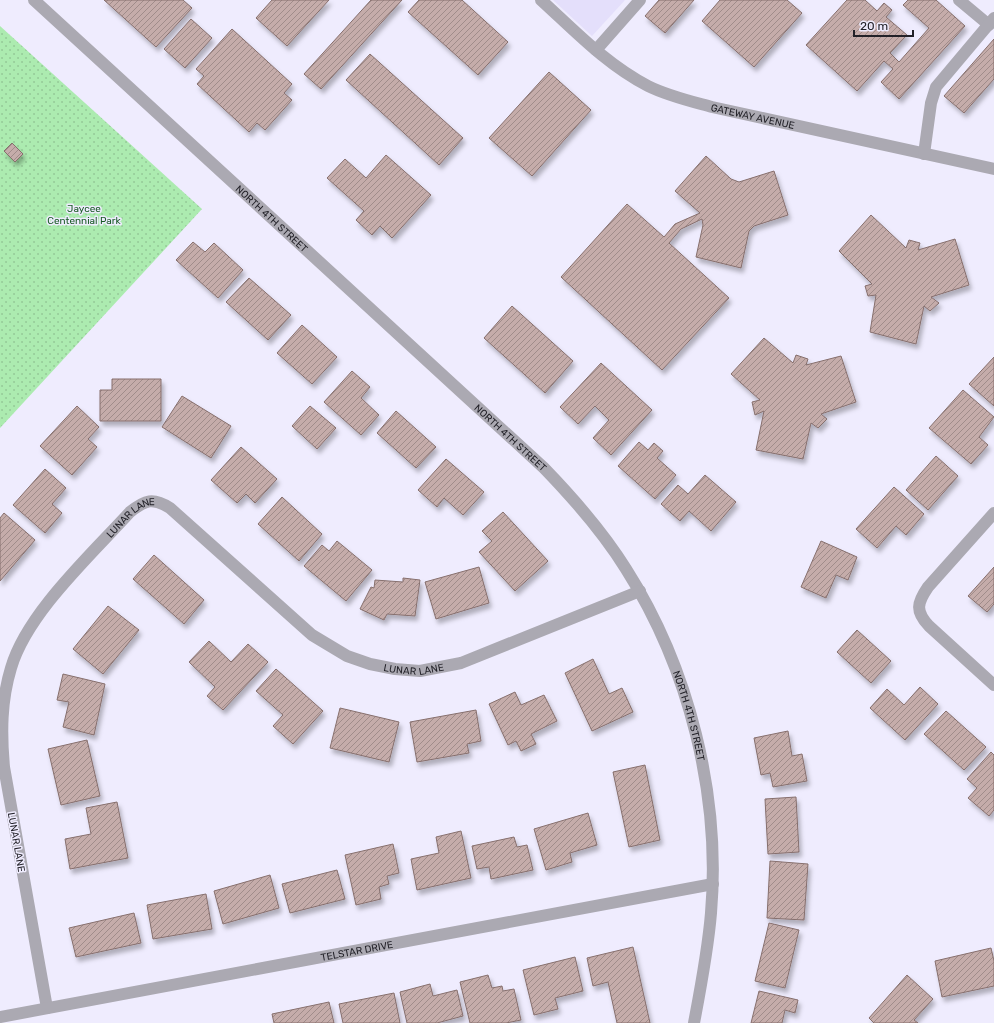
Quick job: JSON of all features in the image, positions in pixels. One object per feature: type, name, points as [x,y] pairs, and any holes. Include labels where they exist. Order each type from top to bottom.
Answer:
[{"type":"street","name":"NORTH 4TH STREET","points":[[34,0],[544,468],[588,516],[609,543],[640,591],[676,668],[699,746],[707,784],[713,884],[709,938],[694,1023]]},
{"type":"street","name":"GATEWAY AVENUE","points":[[541,0],[613,64],[648,86],[690,101],[994,169]]},
{"type":"street","points":[[596,50],[640,0]]},
{"type":"street","points":[[924,154],[930,103],[936,87],[991,22],[959,0]]},
{"type":"street","name":"LUNAR LANE","points":[[47,1008],[4,767],[1,739],[6,688],[11,666],[20,645],[33,622],[51,599],[130,512],[140,504],[150,500],[160,502],[170,508],[296,623],[330,647],[370,664],[395,669],[420,671],[461,663],[640,591]]},
{"type":"street","points":[[994,513],[928,587],[920,601],[918,608],[923,620],[928,626],[994,685]]},
{"type":"street","name":"TELSTAR DRIVE","points":[[0,1017],[713,884]]},
{"type":"shaded area","points":[[553,0],[625,0],[592,36]]},
{"type":"green space","name":"Jaycee Centennial Park","points":[[0,26],[202,209],[0,428]]},
{"type":"building","points":[[104,0],[183,0],[192,8],[156,47]]},
{"type":"building","points":[[272,0],[329,0],[287,46],[256,18]]},
{"type":"building","points":[[371,0],[402,0],[321,89],[304,74]]},
{"type":"building","points":[[419,0],[462,0],[508,42],[478,75],[408,12]]},
{"type":"building","points":[[659,0],[694,0],[665,33],[645,16]]},
{"type":"building","points":[[720,0],[787,0],[802,13],[754,67],[702,21]]},
{"type":"building","points":[[847,0],[865,0],[877,11],[884,3],[892,10],[886,17],[907,35],[890,53],[899,62],[929,28],[903,5],[908,0],[936,0],[965,26],[899,99],[881,82],[893,69],[884,61],[857,91],[806,45]]},
{"type":"building","points":[[191,19],[212,38],[185,68],[164,49]]},
{"type":"building","points":[[232,29],[292,84],[284,93],[292,100],[265,130],[257,123],[249,132],[197,84],[204,76],[196,69]]},
{"type":"building","points":[[994,39],[994,79],[964,113],[944,96]]},
{"type":"building","points":[[370,54],[463,138],[439,165],[346,80]]},
{"type":"building","points":[[549,72],[591,110],[532,176],[489,138]]},
{"type":"building","points":[[12,143],[23,154],[15,162],[4,151]]},
{"type":"building","points":[[386,155],[431,195],[392,238],[380,226],[372,235],[356,220],[364,211],[327,178],[345,159],[366,178]]},
{"type":"building","points":[[706,156],[731,179],[739,182],[774,171],[788,215],[754,226],[749,231],[741,268],[696,257],[703,225],[702,219],[681,229],[669,243],[729,298],[662,370],[561,277],[627,204],[664,237],[675,224],[700,213],[675,191]]},
{"type":"building","points":[[871,215],[906,248],[909,240],[920,243],[918,250],[955,239],[969,285],[931,297],[939,303],[930,311],[924,306],[916,344],[870,332],[876,295],[868,296],[865,286],[872,284],[839,251]]},
{"type":"building","points":[[193,242],[205,252],[214,243],[243,270],[218,298],[176,260]]},
{"type":"building","points":[[249,278],[291,315],[268,340],[226,302]]},
{"type":"building","points":[[512,306],[573,361],[545,393],[484,338]]},
{"type":"building","points":[[302,325],[337,357],[312,384],[277,353]]},
{"type":"building","points":[[764,338],[793,363],[796,355],[808,359],[806,365],[841,356],[856,402],[821,414],[827,419],[818,428],[811,423],[803,459],[756,450],[764,411],[755,415],[752,402],[760,400],[731,374]]},
{"type":"building","points":[[994,357],[994,406],[969,384]]},
{"type":"building","points":[[601,363],[652,410],[611,455],[593,438],[609,420],[595,406],[578,424],[560,407]]},
{"type":"building","points":[[352,371],[370,387],[361,398],[379,415],[361,435],[324,402]]},
{"type":"building","points":[[112,379],[161,379],[161,421],[100,421],[100,390],[112,390]]},
{"type":"building","points":[[963,390],[994,417],[979,437],[988,445],[971,464],[929,428]]},
{"type":"building","points":[[182,396],[231,426],[211,458],[162,427]]},
{"type":"building","points":[[77,406],[99,427],[88,439],[97,447],[72,475],[40,446]]},
{"type":"building","points":[[310,406],[336,428],[317,449],[292,426]]},
{"type":"building","points":[[396,411],[436,447],[416,468],[377,433]]},
{"type":"building","points":[[639,442],[648,450],[654,443],[663,451],[657,458],[676,475],[655,499],[618,466]]},
{"type":"building","points":[[241,447],[277,479],[255,503],[246,494],[237,503],[211,480]]},
{"type":"building","points":[[936,456],[958,476],[928,510],[906,490]]},
{"type":"building","points":[[446,459],[484,492],[463,515],[444,498],[437,507],[418,490]]},
{"type":"building","points":[[45,469],[66,488],[52,504],[62,513],[45,533],[13,505]]},
{"type":"building","points":[[705,475],[736,502],[711,531],[689,511],[680,521],[661,504],[678,485],[688,494]]},
{"type":"building","points":[[894,487],[924,514],[906,535],[896,526],[877,548],[856,529]]},
{"type":"building","points":[[282,497],[322,534],[299,561],[258,524]]},
{"type":"building","points":[[503,512],[548,561],[515,591],[479,552],[492,541],[482,531]]},
{"type":"building","points":[[4,513],[35,540],[0,581],[0,518]]},
{"type":"building","points":[[337,541],[372,570],[346,601],[304,566],[322,545],[329,551]]},
{"type":"building","points":[[821,541],[857,557],[848,580],[836,575],[826,598],[801,587]]},
{"type":"building","points":[[154,555],[204,600],[184,624],[133,579]]},
{"type":"building","points":[[479,567],[489,603],[436,619],[425,582]]},
{"type":"building","points":[[994,567],[994,604],[987,612],[968,596]]},
{"type":"building","points":[[403,578],[420,580],[415,616],[387,614],[384,620],[360,609],[371,587],[374,588],[375,580],[403,582]]},
{"type":"building","points":[[108,606],[139,630],[103,674],[73,649]]},
{"type":"building","points":[[857,630],[891,661],[871,683],[837,652]]},
{"type":"building","points":[[209,641],[231,662],[248,644],[268,662],[223,710],[207,696],[215,687],[189,662]]},
{"type":"building","points":[[593,659],[609,694],[622,688],[633,712],[592,731],[565,673]]},
{"type":"building","points":[[276,669],[323,711],[293,744],[273,726],[283,715],[256,691]]},
{"type":"building","points":[[63,674],[105,684],[94,735],[63,727],[69,702],[57,700]]},
{"type":"building","points":[[920,687],[938,704],[905,740],[870,708],[887,689],[904,705]]},
{"type":"building","points":[[515,692],[521,705],[544,695],[557,721],[531,734],[536,744],[521,751],[516,741],[508,745],[489,704]]},
{"type":"building","points":[[340,708],[399,722],[389,762],[330,748]]},
{"type":"building","points":[[476,710],[481,741],[467,744],[469,753],[417,762],[410,722]]},
{"type":"building","points":[[946,711],[986,747],[964,770],[924,734]]},
{"type":"building","points":[[788,731],[792,756],[802,754],[807,781],[773,787],[770,773],[761,775],[754,738]]},
{"type":"building","points":[[87,740],[100,796],[61,805],[48,749]]},
{"type":"building","points":[[991,752],[994,755],[994,810],[989,816],[968,798],[977,788],[967,779]]},
{"type":"building","points":[[645,765],[660,840],[629,847],[613,772]]},
{"type":"building","points":[[796,797],[799,852],[768,854],[765,799]]},
{"type":"building","points":[[117,802],[128,858],[70,869],[65,839],[91,834],[86,808]]},
{"type":"building","points":[[588,813],[597,845],[570,853],[572,862],[546,870],[534,829]]},
{"type":"building","points":[[461,831],[471,878],[417,890],[411,859],[439,853],[436,837]]},
{"type":"building","points":[[514,837],[517,847],[527,845],[533,870],[491,879],[489,867],[477,869],[472,846]]},
{"type":"building","points":[[393,844],[399,873],[387,876],[389,884],[379,887],[381,899],[356,905],[345,855]]},
{"type":"building","points":[[770,861],[808,864],[804,920],[767,918]]},
{"type":"building","points":[[337,870],[345,899],[290,913],[282,884]]},
{"type":"building","points":[[270,875],[279,908],[223,924],[214,891]]},
{"type":"building","points":[[206,894],[212,929],[153,939],[147,905]]},
{"type":"building","points":[[134,913],[141,943],[76,957],[69,928]]},
{"type":"building","points":[[769,923],[799,930],[785,988],[755,981]]},
{"type":"building","points":[[633,947],[650,1023],[617,1023],[608,982],[593,986],[587,958]]},
{"type":"building","points":[[991,948],[994,961],[994,986],[942,997],[935,961]]},
{"type":"building","points":[[575,957],[583,991],[555,998],[558,1009],[534,1015],[523,970]]},
{"type":"building","points":[[488,975],[492,988],[502,986],[503,991],[514,989],[521,1020],[506,1023],[470,1023],[460,982]]},
{"type":"building","points":[[907,975],[933,999],[914,1020],[918,1023],[874,1023],[869,1018]]},
{"type":"building","points":[[430,984],[433,996],[457,990],[463,1016],[437,1023],[407,1023],[400,992]]},
{"type":"building","points":[[759,991],[798,1000],[795,1013],[785,1010],[782,1023],[751,1023]]},
{"type":"building","points":[[394,993],[400,1023],[343,1023],[339,1004]]},
{"type":"building","points":[[329,1002],[334,1023],[274,1023],[272,1014]]}]
